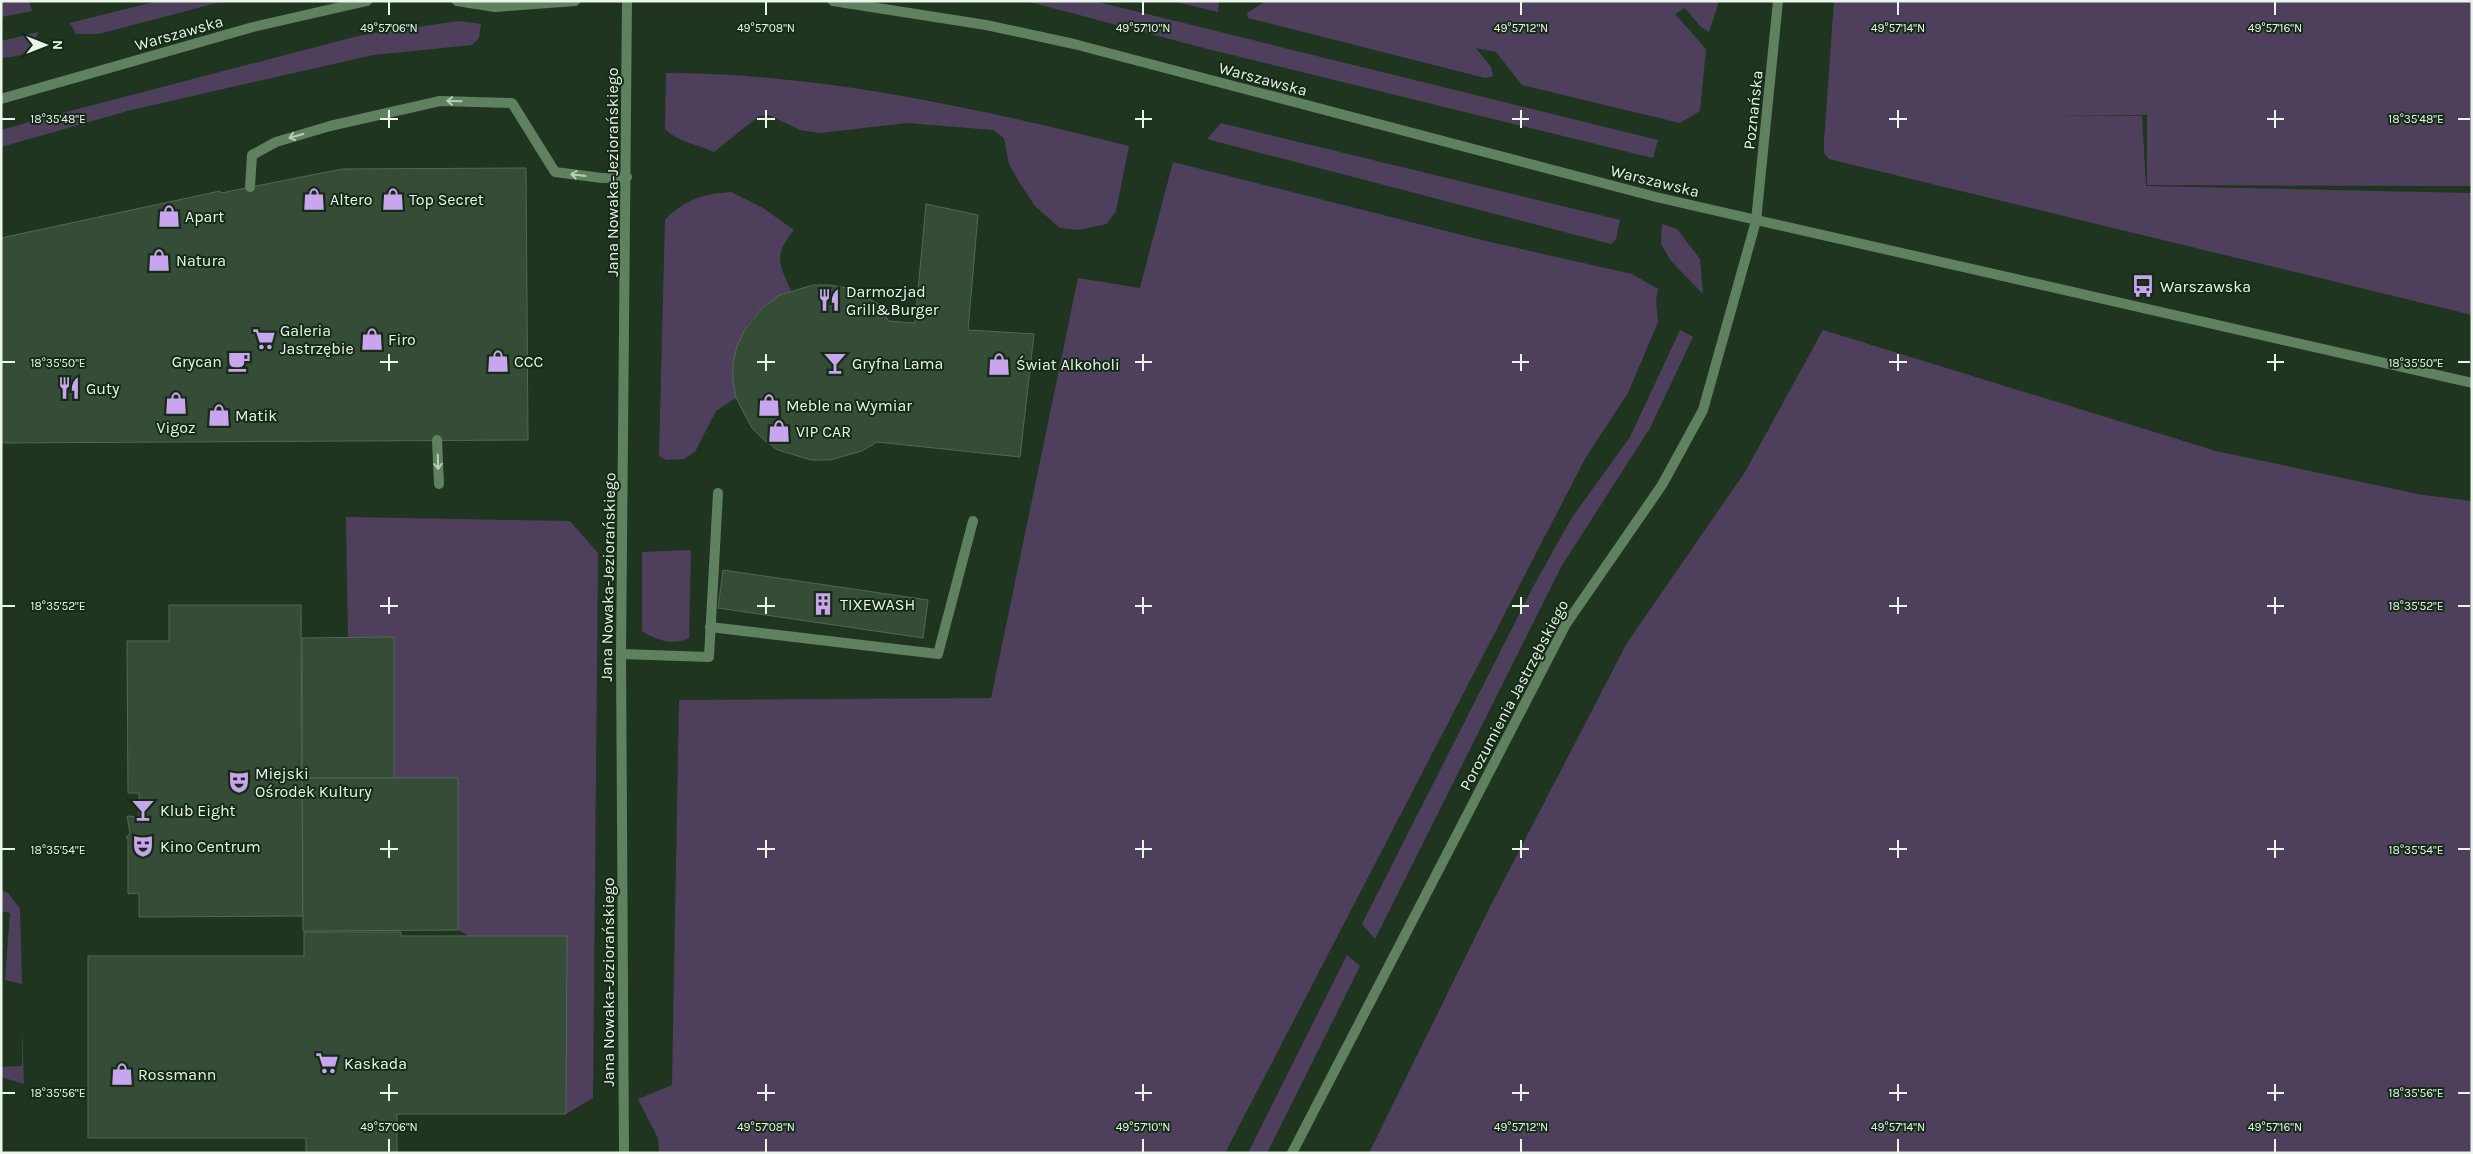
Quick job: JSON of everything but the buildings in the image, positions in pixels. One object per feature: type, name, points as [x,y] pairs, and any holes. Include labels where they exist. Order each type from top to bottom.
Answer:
[{"type":"street","name":"Warszawska","points":[[1,100],[252,27],[367,1]]},
{"type":"street","points":[[457,1],[495,7],[575,1]]},
{"type":"street","name":"Jana Nowaka-Jeziorańskiego","points":[[624,1153],[621,654],[627,177],[627,1]]},
{"type":"street","name":"Warszawska","points":[[833,1],[986,25],[1074,44],[1599,182],[1756,221],[2472,383]]},
{"type":"street","name":"Poznańska","points":[[1756,221],[1778,1]]},
{"type":"street","points":[[250,187],[252,155],[276,142],[330,126],[440,101],[512,103],[555,172],[602,178],[627,177]]},
{"type":"street","name":"Porozumienia Jastrzębskiego","points":[[1292,1153],[1566,624],[1662,485],[1703,410],[1756,221]]},
{"type":"street","points":[[437,440],[439,484]]},
{"type":"street","points":[[621,654],[709,657],[718,493]]},
{"type":"street","points":[[710,627],[938,654],[973,521]]},
{"type":"shaded area","points":[[1,1],[29,1],[32,11],[1,17]]},
{"type":"shaded area","points":[[158,1],[224,1],[99,34],[76,34],[70,23]]},
{"type":"shaded area","points":[[1026,1],[1094,1],[1658,140],[1653,158],[1200,47]]},
{"type":"shaded area","points":[[1172,1],[1219,1],[1218,12]]},
{"type":"shaded area","points":[[1266,1],[1719,1],[1709,32],[1700,26],[1685,8],[1675,14],[1706,49],[1700,111],[1680,123],[1522,85],[1496,52],[1476,48],[1491,67],[1493,76],[1485,78],[1248,18],[1247,13]]},
{"type":"shaded area","points":[[1834,1],[2472,1],[2472,186],[2147,185],[2147,115],[2052,115],[2142,116],[2146,186],[2472,193],[2472,315],[1829,159],[1824,153],[1824,142]]},
{"type":"shaded area","points":[[459,21],[481,24],[479,38],[472,45],[373,55],[131,110],[1,147],[1,130],[51,116],[362,35]]},
{"type":"shaded area","points":[[38,32],[33,45],[26,52],[21,55],[1,58],[1,41]]},
{"type":"shaded area","points":[[666,73],[783,79],[841,86],[1016,119],[1129,146],[1116,211],[1107,224],[1078,230],[1060,228],[1035,206],[1009,164],[1004,138],[993,130],[907,123],[820,133],[800,130],[769,115],[759,116],[714,152],[682,140],[665,129]]},
{"type":"shaded area","points":[[1221,123],[1620,220],[1616,239],[1611,244],[1207,139]]},
{"type":"shaded area","points":[[1173,162],[1490,242],[1632,274],[1658,289],[1656,300],[1658,322],[1628,393],[1586,457],[1225,1153],[659,1153],[658,1138],[638,1099],[672,1085],[679,700],[991,698],[1078,278],[1140,288]]},
{"type":"shaded area","points":[[731,192],[763,208],[794,230],[783,246],[780,260],[783,274],[791,291],[775,298],[762,308],[751,320],[743,334],[734,365],[736,398],[716,411],[695,452],[684,459],[666,460],[659,456],[665,220],[687,202],[703,196]]},
{"type":"shaded area","points":[[1662,224],[1677,229],[1700,259],[1703,294],[1671,261],[1661,244]]},
{"type":"shaded area","points":[[1680,330],[1693,337],[1650,428],[1561,567],[1375,939],[1362,924],[1533,587],[1571,519],[1630,437]]},
{"type":"shaded area","points":[[1823,330],[2216,451],[2423,495],[2472,501],[2472,1153],[1369,1153],[1490,907],[1627,643],[1745,472]]},
{"type":"shaded area","points":[[346,517],[570,521],[598,553],[593,1098],[566,1114],[567,936],[469,936],[458,930],[458,778],[394,778],[394,638],[348,637]]},
{"type":"shaded area","points":[[691,550],[689,638],[671,642],[653,637],[642,631],[642,552]]},
{"type":"shaded area","points":[[1,890],[8,893],[20,909],[22,984],[5,980],[10,913],[1,911]]},
{"type":"shaded area","points":[[1347,955],[1360,966],[1267,1153],[1248,1153]]},
{"type":"shaded area","points":[[22,1026],[24,1084],[1,1077],[1,1067],[22,1066]]},
{"type":"place","name":"Altero","points":[[314,199]]},
{"type":"place","name":"Top Secret","points":[[393,199]]},
{"type":"place","name":"Apart","points":[[169,216]]},
{"type":"place","name":"Natura","points":[[159,260]]},
{"type":"place","name":"Warszawska","points":[[2143,286]]},
{"type":"place","name":"Darmozjad Grill&Burger","points":[[829,300]]},
{"type":"place","name":"Galeria Jastrzębie","points":[[264,339]]},
{"type":"place","name":"Firo","points":[[372,339]]},
{"type":"place","name":"Grycan","points":[[239,361]]},
{"type":"place","name":"CCC","points":[[498,361]]},
{"type":"place","name":"Gryfna Lama","points":[[835,363]]},
{"type":"place","name":"Świat Alkoholi","points":[[999,364]]},
{"type":"place","name":"Guty","points":[[69,388]]},
{"type":"place","name":"Vigoz","points":[[176,403]]},
{"type":"place","name":"Meble na Wymiar","points":[[769,405]]},
{"type":"place","name":"Matik","points":[[219,415]]},
{"type":"place","name":"VIP CAR","points":[[779,431]]},
{"type":"place","name":"TIXEWASH","points":[[823,604]]},
{"type":"place","name":"Miejski Ośrodek Kultury","points":[[239,782]]},
{"type":"place","name":"Klub Eight","points":[[143,810]]},
{"type":"place","name":"Kino Centrum","points":[[143,846]]},
{"type":"place","name":"Kaskada","points":[[327,1063]]},
{"type":"place","name":"Rossmann","points":[[122,1074]]}]
